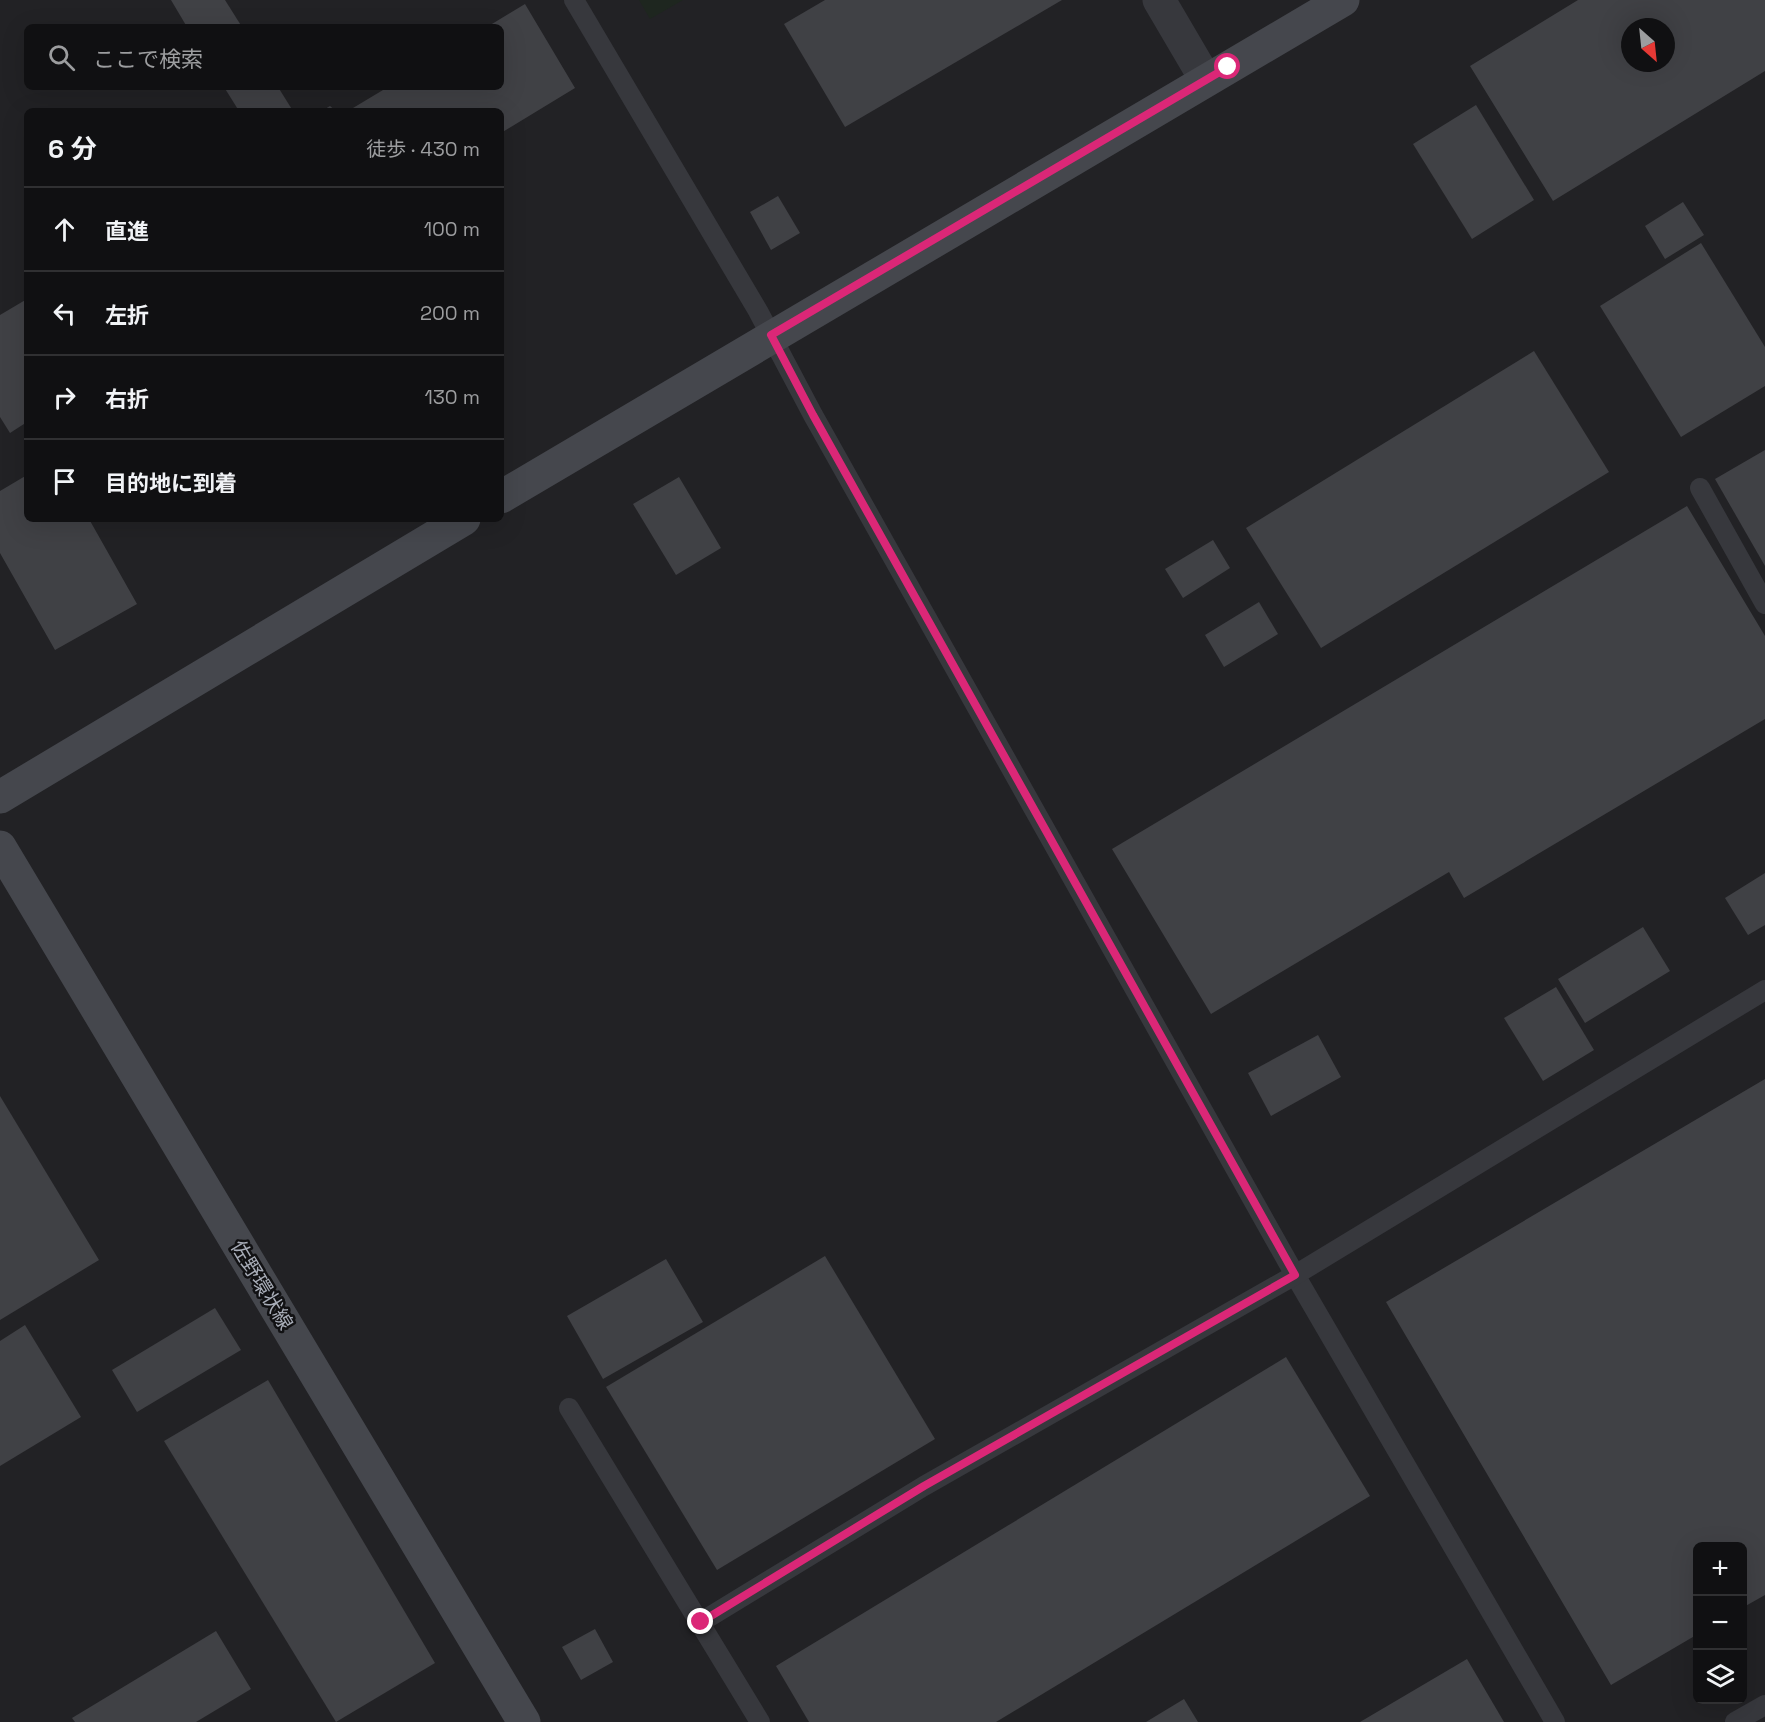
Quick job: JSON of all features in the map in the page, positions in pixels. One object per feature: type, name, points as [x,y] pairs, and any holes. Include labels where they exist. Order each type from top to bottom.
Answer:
[{"type":"street","points":[[1159,0],[1206,80]]},
{"type":"street","points":[[504,495],[771,335],[1343,0]]},
{"type":"street","points":[[0,797],[459,522]]},
{"type":"street","name":"佐野環状線","points":[[0,847],[524,1722]]},
{"type":"lane","points":[[574,0],[771,335],[813,415],[1295,1275],[1555,1722]]},
{"type":"lane","points":[[1700,488],[1765,604]]},
{"type":"lane","points":[[701,1622],[924,1486],[1295,1275],[1765,990]]},
{"type":"lane","points":[[569,1408],[760,1722]]},
{"type":"lane","points":[[1735,1722],[1765,1705]]},
{"type":"shaded area","points":[[0,0],[1765,0],[1765,1722],[0,1722]]},
{"type":"shaded area","points":[[639,0],[683,0],[650,19]]},
{"type":"building","points":[[171,0],[225,0],[240,24],[185,24]]},
{"type":"building","points":[[825,0],[1062,0],[845,127],[784,24]]},
{"type":"building","points":[[1578,0],[1765,0],[1765,71],[1553,201],[1470,66]]},
{"type":"building","points":[[525,4],[575,88],[504,131],[504,108],[353,108],[383,90],[504,90],[504,24],[492,24]]},
{"type":"building","points":[[226,90],[280,90],[291,108],[237,108]]},
{"type":"building","points":[[1476,105],[1534,200],[1472,239],[1413,144]]},
{"type":"building","points":[[778,196],[800,233],[771,250],[750,212]]},
{"type":"building","points":[[1683,202],[1704,235],[1665,259],[1645,226]]},
{"type":"building","points":[[1701,243],[1765,347],[1765,386],[1681,437],[1600,306]]},
{"type":"building","points":[[24,301],[24,424],[10,433],[0,417],[0,315]]},
{"type":"building","points":[[1534,351],[1609,472],[1321,648],[1246,528]]},
{"type":"building","points":[[1765,450],[1765,566],[1715,479]]},
{"type":"building","points":[[24,477],[24,522],[91,522],[137,604],[55,650],[0,553],[0,491]]},
{"type":"building","points":[[679,477],[721,548],[676,575],[633,504]]},
{"type":"building","points":[[1687,506],[1765,636],[1765,719],[1464,898],[1449,872],[1211,1014],[1112,849]]},
{"type":"building","points":[[1213,540],[1230,568],[1183,598],[1165,569]]},
{"type":"building","points":[[1259,602],[1278,634],[1224,667],[1205,635]]},
{"type":"building","points":[[1765,873],[1765,925],[1748,935],[1725,898]]},
{"type":"building","points":[[1643,927],[1670,971],[1585,1023],[1558,979]]},
{"type":"building","points":[[1556,987],[1594,1050],[1543,1081],[1504,1018]]},
{"type":"building","points":[[1318,1035],[1341,1077],[1271,1116],[1248,1073]]},
{"type":"building","points":[[1765,1079],[1765,1595],[1747,1605],[1747,1542],[1693,1542],[1693,1637],[1611,1685],[1386,1302]]},
{"type":"building","points":[[0,1096],[99,1260],[0,1320]]},
{"type":"building","points":[[825,1256],[935,1439],[717,1570],[606,1387]]},
{"type":"building","points":[[666,1259],[703,1322],[603,1379],[567,1316]]},
{"type":"building","points":[[215,1308],[241,1350],[137,1412],[112,1370]]},
{"type":"building","points":[[25,1325],[81,1417],[0,1466],[0,1341]]},
{"type":"building","points":[[1286,1357],[1370,1496],[996,1722],[809,1722],[776,1666]]},
{"type":"building","points":[[268,1380],[435,1663],[336,1722],[164,1441]]},
{"type":"building","points":[[595,1629],[613,1662],[581,1680],[562,1647]]},
{"type":"building","points":[[216,1631],[251,1689],[196,1722],[75,1722],[72,1718]]},
{"type":"building","points":[[1467,1659],[1504,1722],[1360,1722]]},
{"type":"building","points":[[1184,1699],[1198,1722],[1146,1722]]},
{"type":"route","points":[[701,1622],[924,1486],[1295,1275],[813,415],[771,335],[1228,67]]}]
